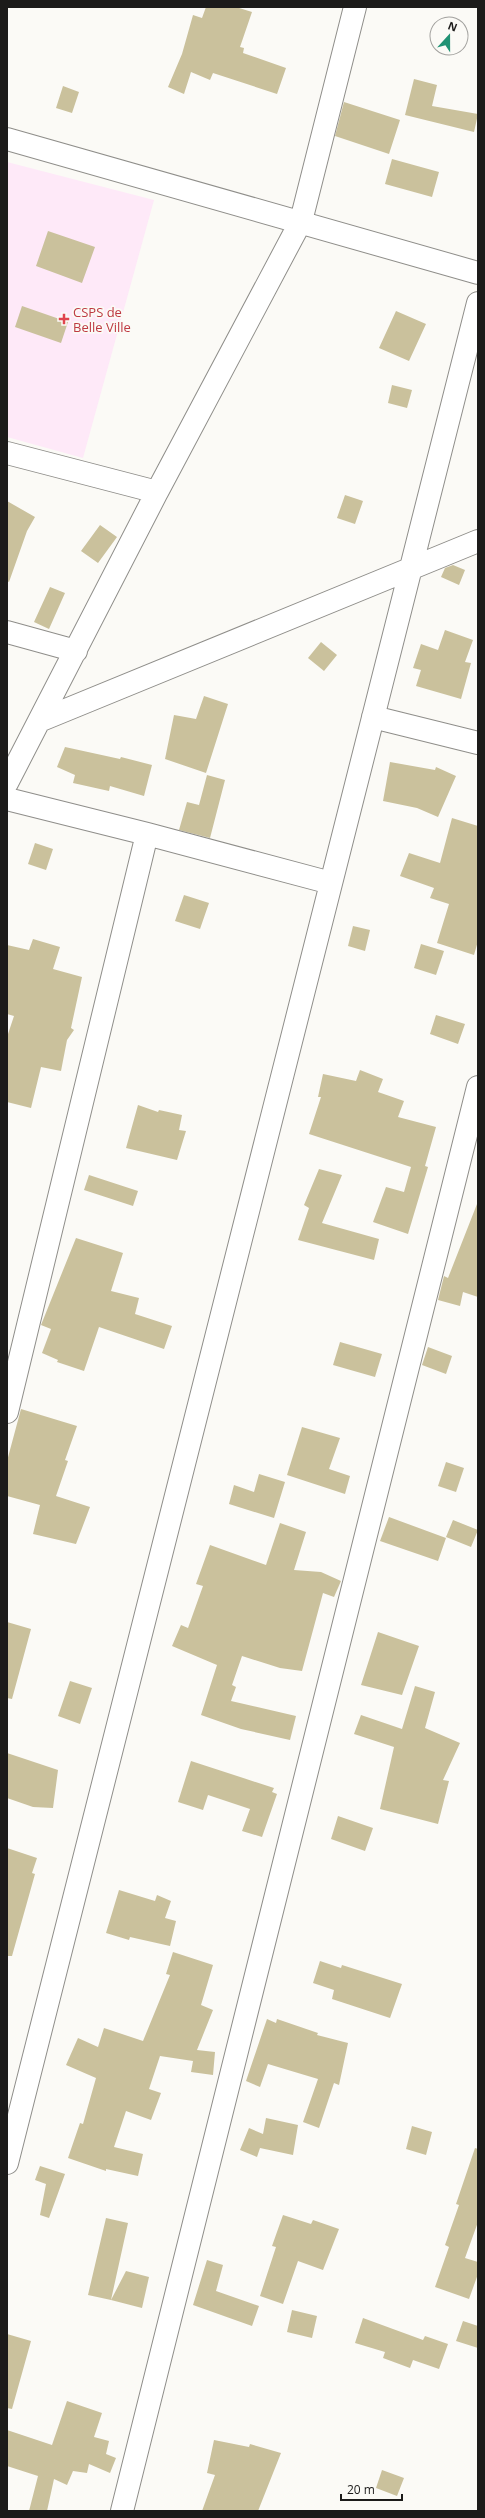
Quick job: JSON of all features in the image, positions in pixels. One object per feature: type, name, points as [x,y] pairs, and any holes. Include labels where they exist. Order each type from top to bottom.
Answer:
[{"type":"street","points":[[7,783],[157,492],[301,221],[355,7]]},
{"type":"street","points":[[7,139],[301,221],[478,274]]},
{"type":"street","points":[[7,2163],[478,303]]},
{"type":"street","points":[[7,453],[157,492]]},
{"type":"street","points":[[39,721],[478,541]]},
{"type":"street","points":[[7,632],[76,651]]},
{"type":"street","points":[[373,717],[478,743]]},
{"type":"street","points":[[7,800],[147,834],[331,883]]},
{"type":"street","points":[[7,1412],[147,834]]},
{"type":"street","points":[[122,2511],[478,1087]]},
{"type":"shaded area","name":"CSPS de Belle Ville","points":[[7,162],[154,200],[83,458],[7,437]]},
{"type":"building","points":[[206,7],[236,7],[252,12],[240,47],[244,48],[243,53],[286,68],[277,94],[213,73],[210,80],[191,72],[184,94],[168,87],[182,54],[193,15],[202,18]]},
{"type":"building","points":[[414,79],[437,85],[432,106],[478,114],[474,132],[405,115]]},
{"type":"building","points":[[63,86],[79,92],[72,113],[56,108]]},
{"type":"building","points":[[344,102],[400,120],[389,154],[335,136]]},
{"type":"building","points":[[392,159],[439,172],[432,197],[385,184]]},
{"type":"building","points":[[48,231],[95,247],[82,283],[36,266]]},
{"type":"building","points":[[22,306],[68,322],[61,343],[15,327]]},
{"type":"building","points":[[396,311],[426,324],[409,361],[379,348]]},
{"type":"building","points":[[392,385],[412,390],[407,408],[388,403]]},
{"type":"building","points":[[345,495],[363,501],[355,524],[337,518]]},
{"type":"building","points":[[7,501],[35,517],[27,531],[9,582],[7,581]]},
{"type":"building","points":[[100,525],[117,537],[98,563],[81,551]]},
{"type":"building","points":[[453,565],[465,570],[459,585],[441,577],[445,568]]},
{"type":"building","points":[[50,587],[65,593],[49,629],[34,622]]},
{"type":"building","points":[[445,630],[473,640],[465,662],[471,663],[461,699],[416,686],[421,670],[413,668],[421,644],[438,650]]},
{"type":"building","points":[[321,642],[337,655],[324,671],[308,658]]},
{"type":"building","points":[[204,696],[228,704],[206,773],[165,759],[174,715],[196,719]]},
{"type":"building","points":[[65,747],[120,759],[121,757],[152,765],[144,796],[110,786],[109,791],[73,783],[75,775],[57,767]]},
{"type":"building","points":[[390,762],[435,770],[436,767],[456,776],[438,817],[417,808],[383,801]]},
{"type":"building","points":[[207,775],[225,780],[210,838],[179,830],[187,802],[199,805]]},
{"type":"building","points":[[452,818],[478,826],[478,941],[474,955],[437,943],[449,904],[430,898],[434,888],[400,876],[409,853],[440,863]]},
{"type":"building","points":[[35,843],[53,849],[46,870],[28,864]]},
{"type":"building","points":[[184,895],[209,903],[200,929],[175,921]]},
{"type":"building","points":[[353,926],[370,930],[365,951],[348,946]]},
{"type":"building","points":[[33,939],[60,947],[53,969],[82,977],[71,1028],[74,1030],[67,1040],[61,1071],[41,1067],[31,1108],[7,1102],[7,1037],[14,1016],[7,1014],[7,945],[29,950]]},
{"type":"building","points":[[421,944],[444,951],[436,975],[414,968]]},
{"type":"building","points":[[436,1015],[465,1024],[458,1044],[430,1034]]},
{"type":"building","points":[[360,1070],[383,1079],[378,1092],[404,1101],[398,1117],[436,1127],[425,1166],[428,1167],[408,1234],[373,1222],[386,1187],[404,1192],[411,1167],[309,1134],[321,1097],[318,1097],[323,1074],[356,1081]]},
{"type":"building","points":[[138,1105],[158,1112],[159,1110],[182,1115],[179,1130],[186,1131],[177,1160],[126,1148]]},
{"type":"building","points":[[319,1169],[342,1175],[322,1223],[379,1239],[374,1260],[298,1240],[309,1208],[304,1205]]},
{"type":"building","points":[[89,1175],[138,1191],[133,1206],[84,1190]]},
{"type":"building","points":[[477,1204],[478,1297],[463,1292],[460,1306],[438,1300],[444,1276],[448,1278]]},
{"type":"building","points":[[76,1238],[123,1253],[111,1291],[139,1298],[135,1314],[172,1326],[164,1349],[99,1327],[84,1371],[57,1362],[58,1360],[42,1353],[51,1329],[41,1325]]},
{"type":"building","points":[[340,1342],[382,1354],[375,1377],[333,1365]]},
{"type":"building","points":[[428,1347],[452,1356],[446,1374],[422,1365]]},
{"type":"building","points":[[21,1409],[77,1426],[65,1460],[68,1461],[56,1496],[90,1507],[76,1544],[33,1534],[40,1505],[7,1496],[7,1461]]},
{"type":"building","points":[[302,1427],[340,1438],[329,1469],[350,1476],[345,1494],[287,1475]]},
{"type":"building","points":[[446,1462],[464,1468],[456,1492],[438,1486]]},
{"type":"building","points":[[259,1474],[285,1482],[274,1518],[229,1504],[234,1485],[254,1492]]},
{"type":"building","points":[[389,1517],[446,1538],[438,1561],[380,1541]]},
{"type":"building","points":[[453,1520],[478,1530],[471,1547],[446,1537]]},
{"type":"building","points":[[280,1523],[306,1532],[294,1570],[321,1572],[341,1581],[334,1597],[323,1593],[302,1671],[280,1668],[242,1656],[232,1685],[236,1687],[231,1701],[296,1716],[290,1740],[241,1729],[201,1715],[217,1665],[172,1646],[181,1625],[188,1628],[203,1586],[196,1584],[210,1545],[266,1565]]},
{"type":"building","points":[[7,1622],[31,1629],[12,1699],[7,1698]]},
{"type":"building","points":[[378,1632],[419,1646],[402,1695],[361,1685]]},
{"type":"building","points":[[70,1681],[92,1688],[80,1724],[58,1716]]},
{"type":"building","points":[[415,1686],[435,1692],[425,1728],[460,1743],[443,1780],[449,1781],[438,1824],[380,1809],[394,1747],[354,1734],[361,1715],[402,1729]]},
{"type":"building","points":[[7,1753],[58,1770],[53,1808],[33,1807],[7,1798]]},
{"type":"building","points":[[191,1761],[274,1788],[272,1792],[277,1794],[262,1837],[242,1831],[250,1809],[208,1795],[203,1810],[178,1802]]},
{"type":"building","points":[[338,1816],[373,1828],[365,1851],[331,1839]]},
{"type":"building","points":[[7,1848],[37,1858],[32,1873],[35,1874],[12,1956],[7,1956]]},
{"type":"building","points":[[119,1890],[155,1901],[157,1895],[171,1901],[165,1918],[176,1921],[170,1946],[130,1937],[129,1940],[106,1933]]},
{"type":"building","points":[[173,1952],[213,1965],[201,2005],[213,2010],[197,2050],[215,2052],[213,2075],[191,2072],[193,2061],[160,2056],[149,2089],[161,2093],[151,2120],[126,2111],[114,2147],[143,2154],[138,2176],[106,2169],[106,2171],[68,2158],[80,2123],[83,2124],[96,2078],[66,2065],[78,2038],[98,2047],[104,2028],[143,2041],[170,1975],[166,1974]]},
{"type":"building","points":[[320,1961],[341,1968],[342,1965],[402,1984],[390,2018],[332,1999],[334,1990],[313,1983]]},
{"type":"building","points":[[267,2019],[276,2023],[277,2019],[318,2033],[317,2035],[348,2043],[339,2085],[334,2083],[319,2128],[303,2122],[318,2079],[268,2064],[260,2087],[246,2081]]},
{"type":"building","points":[[266,2118],[298,2125],[293,2155],[260,2148],[257,2157],[240,2150],[249,2128],[263,2134]]},
{"type":"building","points":[[412,2126],[432,2132],[426,2155],[406,2149]]},
{"type":"building","points":[[475,2148],[478,2149],[478,2222],[465,2258],[478,2262],[478,2274],[469,2299],[435,2287],[449,2247],[445,2245],[459,2205],[456,2204]]},
{"type":"building","points":[[40,2166],[65,2174],[49,2218],[40,2215],[46,2184],[35,2180]]},
{"type":"building","points":[[283,2215],[311,2224],[313,2220],[339,2229],[323,2270],[298,2261],[283,2304],[260,2296],[276,2247],[272,2246]]},
{"type":"building","points":[[106,2218],[128,2223],[111,2300],[88,2295]]},
{"type":"building","points":[[207,2260],[223,2265],[216,2291],[259,2306],[252,2326],[193,2305]]},
{"type":"building","points":[[126,2271],[149,2277],[142,2308],[111,2300]]},
{"type":"building","points":[[292,2310],[317,2316],[312,2338],[287,2332]]},
{"type":"building","points":[[363,2318],[423,2340],[425,2336],[448,2344],[439,2369],[413,2360],[410,2368],[383,2358],[385,2352],[355,2343]]},
{"type":"building","points":[[463,2321],[478,2326],[478,2348],[456,2341]]},
{"type":"building","points":[[7,2334],[31,2341],[12,2409],[7,2408]]},
{"type":"building","points":[[67,2401],[102,2413],[94,2437],[109,2441],[106,2454],[116,2458],[110,2473],[89,2464],[87,2473],[73,2471],[67,2485],[54,2479],[47,2511],[29,2511],[38,2476],[7,2466],[7,2430],[52,2445]]},
{"type":"building","points":[[214,2440],[249,2447],[250,2444],[281,2453],[258,2511],[202,2511],[215,2475],[207,2473]]},
{"type":"building","points":[[382,2470],[404,2478],[397,2496],[376,2488]]},
{"type":"place","name":"CSPS de Belle Ville","points":[[64,319]]}]
